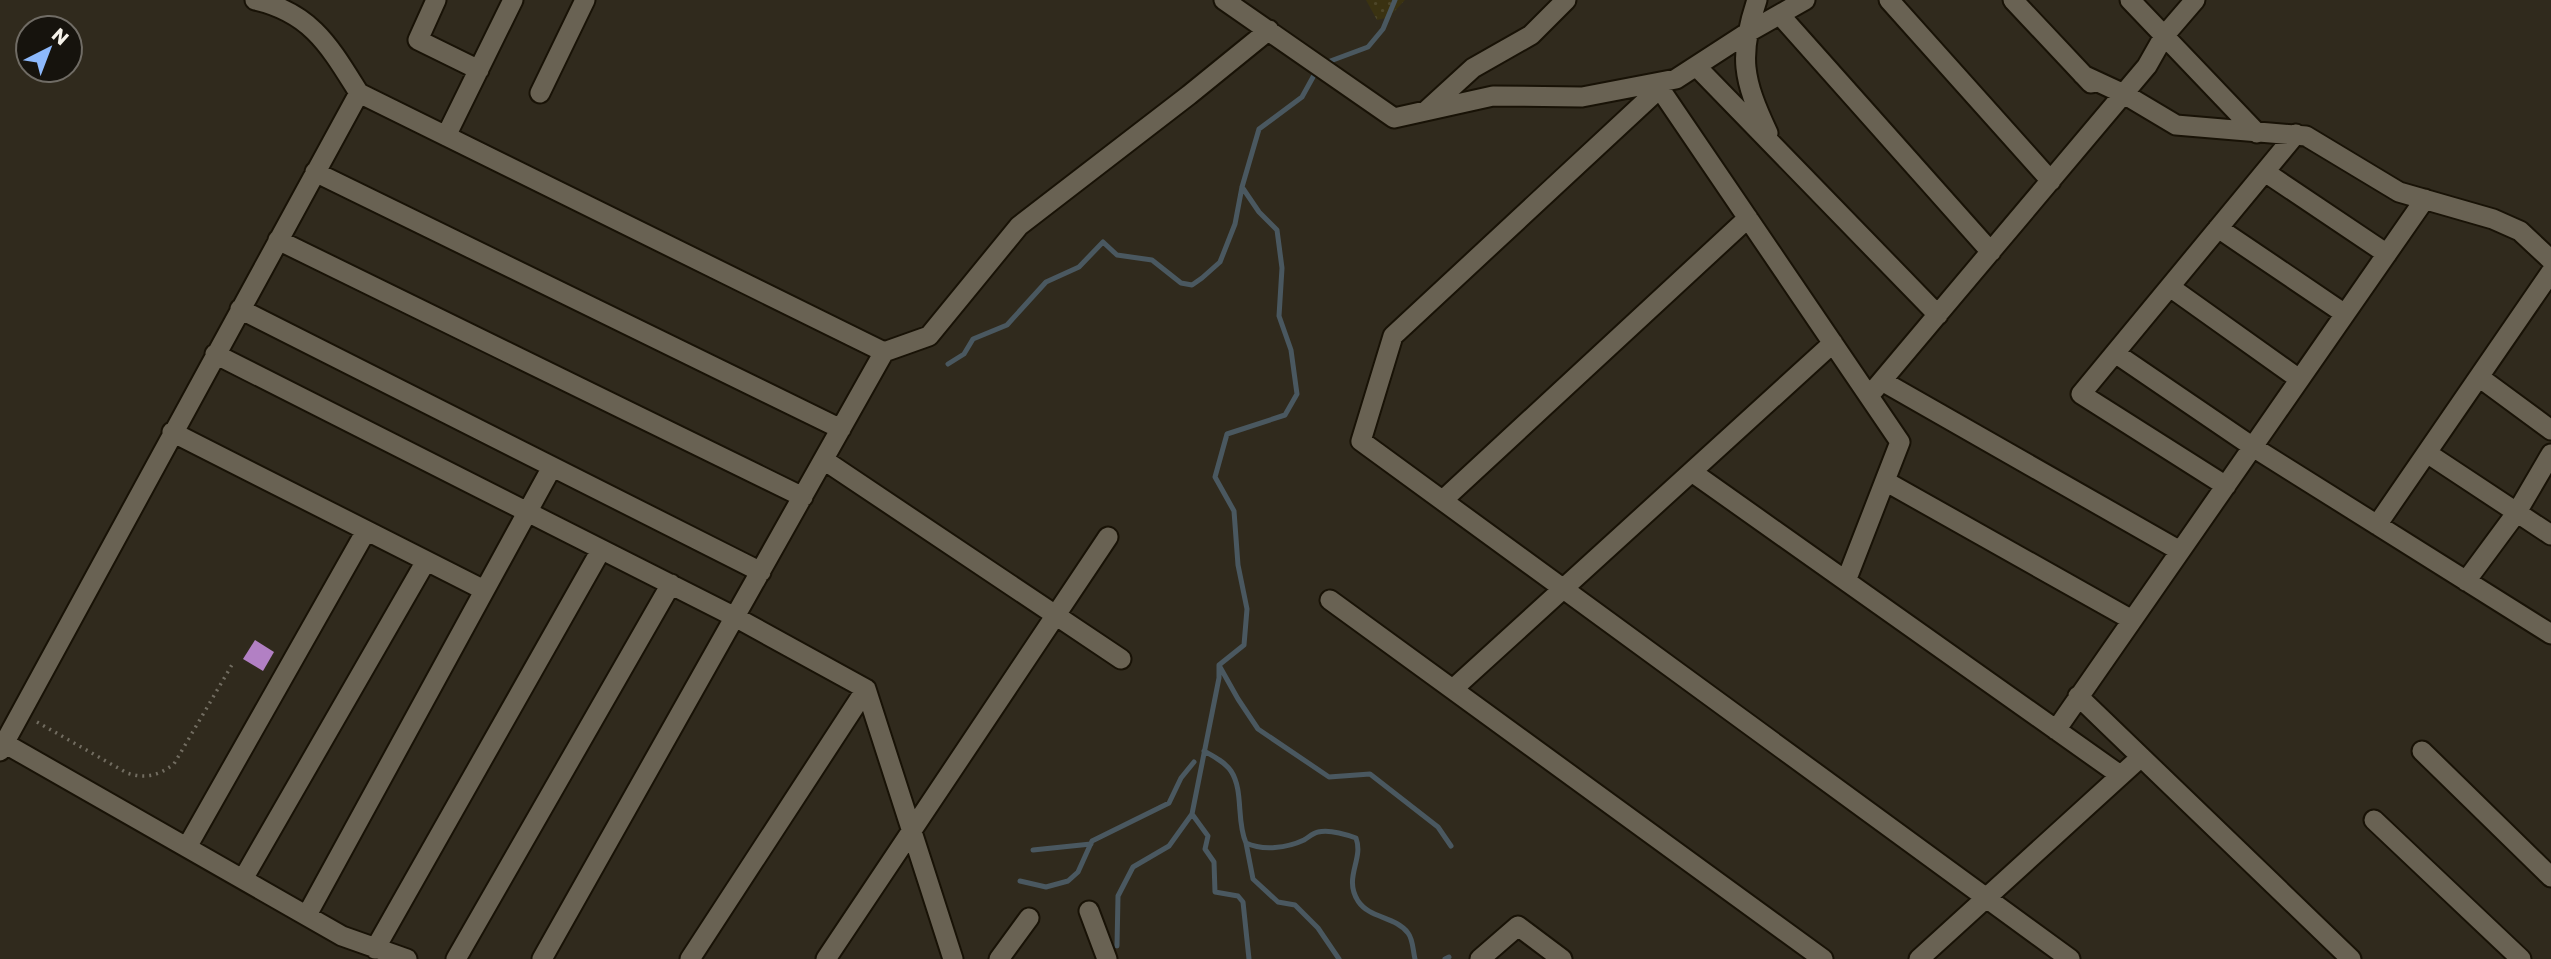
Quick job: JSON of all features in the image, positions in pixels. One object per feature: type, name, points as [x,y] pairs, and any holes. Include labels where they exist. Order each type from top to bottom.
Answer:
[{"type":"street","points":[[255,0],[268,3],[310,24],[331,49],[359,93],[884,352]]},
{"type":"street","points":[[436,0],[418,40],[479,70]]},
{"type":"street","points":[[446,136],[513,0]]},
{"type":"street","points":[[540,93],[585,0]]},
{"type":"street","points":[[1224,0],[1394,118],[1493,96],[1582,97],[1658,85],[1676,79],[1747,33],[1805,0]]},
{"type":"street","points":[[1426,111],[1473,68],[1531,35],[1566,0]]},
{"type":"street","points":[[1757,0],[1747,33],[1744,67],[1755,104],[1774,146]]},
{"type":"street","points":[[1889,0],[2051,181]]},
{"type":"street","points":[[2014,0],[2083,75],[2118,101],[2176,125],[2305,136],[2399,192],[2493,219],[2521,231],[2551,260]]},
{"type":"street","points":[[2130,0],[2257,133]]},
{"type":"street","points":[[1869,396],[2147,66],[2164,36],[2194,0]]},
{"type":"street","points":[[1780,15],[1991,252]]},
{"type":"street","points":[[542,959],[884,352],[929,336],[1019,226],[1269,30]]},
{"type":"street","points":[[1696,66],[1938,315]]},
{"type":"street","points":[[1658,85],[1900,442],[1846,581]]},
{"type":"street","points":[[1658,85],[1393,336],[1361,440],[2070,959]]},
{"type":"street","points":[[359,93],[2,747],[187,847],[342,936],[408,959]]},
{"type":"street","points":[[2225,486],[2081,394],[2296,134]]},
{"type":"street","points":[[315,172],[841,429]]},
{"type":"street","points":[[2265,172],[2387,254]]},
{"type":"street","points":[[2056,730],[2425,199]]},
{"type":"street","points":[[1443,500],[1748,218]]},
{"type":"street","points":[[2218,228],[2345,314]]},
{"type":"street","points":[[278,240],[803,497]]},
{"type":"street","points":[[2377,525],[2551,272]]},
{"type":"street","points":[[2170,287],[2299,379]]},
{"type":"street","points":[[240,309],[761,572]]},
{"type":"street","points":[[1453,689],[1833,343]]},
{"type":"street","points":[[2115,354],[2253,447],[2551,634]]},
{"type":"street","points":[[215,355],[671,584],[866,689],[953,959]]},
{"type":"street","points":[[2479,377],[2551,430]]},
{"type":"street","points":[[1882,381],[2180,551]]},
{"type":"street","points":[[172,432],[484,590]]},
{"type":"street","points":[[2427,453],[2551,535]]},
{"type":"street","points":[[2466,581],[2517,512],[2551,454]]},
{"type":"street","points":[[824,460],[1121,659]]},
{"type":"street","points":[[307,915],[552,467]]},
{"type":"street","points":[[1692,472],[2120,775]]},
{"type":"street","points":[[1885,481],[2132,620]]},
{"type":"street","points":[[187,847],[366,531]]},
{"type":"street","points":[[826,959],[1108,537]]},
{"type":"street","points":[[376,948],[601,550]]},
{"type":"street","points":[[243,879],[426,561]]},
{"type":"street","points":[[456,959],[671,584]]},
{"type":"street","points":[[1330,600],[1823,959]]},
{"type":"street","points":[[690,959],[866,689]]},
{"type":"street","points":[[2078,696],[2351,959]]},
{"type":"street","points":[[2423,751],[2551,877]]},
{"type":"street","points":[[1919,959],[2141,757]]},
{"type":"street","points":[[2374,820],[2521,959]]},
{"type":"street","points":[[1089,911],[1107,959]]},
{"type":"street","points":[[999,959],[1029,918]]},
{"type":"street","points":[[1480,959],[1518,926],[1562,959]]},
{"type":"path","points":[[19,713],[127,773],[150,777],[163,773],[174,764],[233,663]]},
{"type":"sand","points":[[1366,0],[1405,0],[1389,17],[1377,20]]},
{"type":"building","points":[[255,640],[274,652],[263,671],[243,659]]},
{"type":"waterway","points":[[1325,63],[1368,47],[1383,29],[1395,0]]},
{"type":"waterway","points":[[948,364],[964,354],[973,339],[1007,325],[1046,282],[1079,267],[1103,242],[1117,255],[1152,260],[1181,283],[1192,285],[1202,278],[1220,262],[1235,224],[1242,187],[1259,129],[1302,97],[1318,68]]},
{"type":"waterway","points":[[1242,187],[1259,212],[1277,230],[1282,268],[1279,316],[1291,350],[1297,394],[1285,415],[1227,434],[1215,477],[1234,511],[1238,565],[1247,609],[1244,645],[1219,665],[1219,678],[1192,814],[1208,836],[1205,849],[1214,862],[1215,892],[1238,896],[1243,902],[1249,959]]},
{"type":"waterway","points":[[1220,667],[1258,729],[1329,777],[1370,774],[1438,827],[1451,846]]},
{"type":"waterway","points":[[1204,751],[1226,765],[1235,779],[1246,843],[1267,848],[1283,847],[1323,831],[1356,838],[1358,854],[1352,884],[1358,901],[1369,911],[1403,927],[1411,938],[1415,959]]},
{"type":"waterway","points":[[1020,881],[1046,887],[1068,881],[1078,872],[1092,841],[1169,803],[1181,778],[1194,762]]},
{"type":"waterway","points":[[1117,946],[1118,896],[1133,867],[1169,846],[1192,814]]},
{"type":"waterway","points":[[1246,843],[1253,879],[1278,902],[1295,905],[1318,928],[1339,959]]},
{"type":"waterway","points":[[1033,850],[1091,844]]},
{"type":"waterway","points":[[1445,959],[1449,957]]}]
